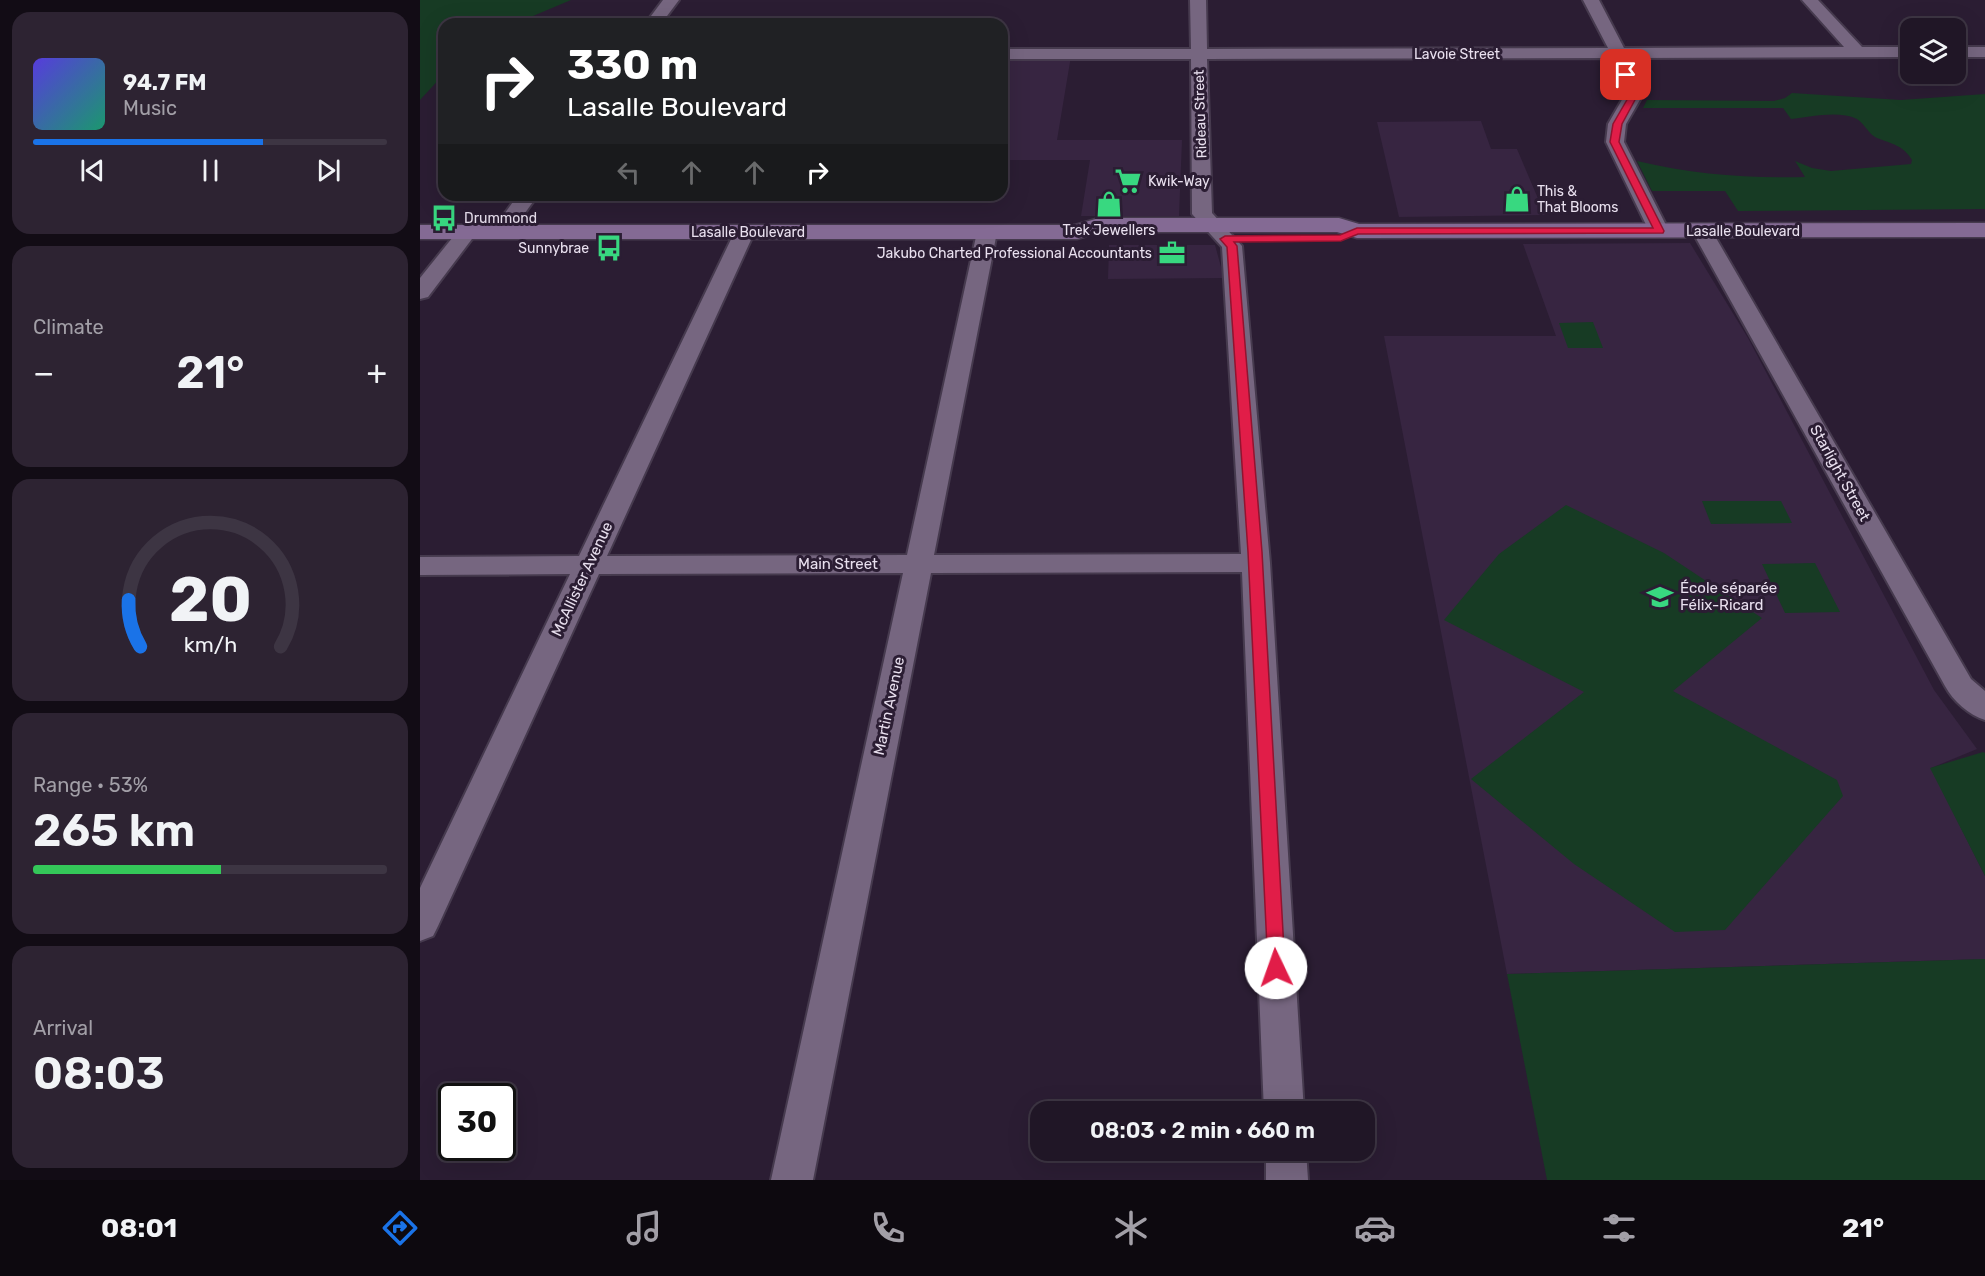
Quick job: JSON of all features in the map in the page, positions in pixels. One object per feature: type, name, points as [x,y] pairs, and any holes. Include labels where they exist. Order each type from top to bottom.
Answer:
[{"type":"main road","name":"Lasalle Boulevard","points":[[420,232],[1077,232],[1100,240],[1218,232],[1341,238],[1357,231],[1985,230]]},
{"type":"street","points":[[658,18],[672,0]]},
{"type":"street","name":"Rideau Street","points":[[1198,0],[1202,214],[1232,246],[1256,563],[1283,1101]]},
{"type":"street","points":[[1591,0],[1619,53],[1632,98],[1617,124],[1615,142],[1659,231]]},
{"type":"street","points":[[1810,0],[1857,52]]},
{"type":"street","name":"Lavoie Street","points":[[1008,54],[1900,52]]},
{"type":"street","points":[[1966,52],[1985,52]]},
{"type":"street","points":[[502,231],[524,201]]},
{"type":"street","points":[[420,292],[468,231]]},
{"type":"street","name":"McAllister Avenue","points":[[420,926],[745,231]]},
{"type":"street","name":"Starlight Street","points":[[1702,231],[1960,686],[1985,709]]},
{"type":"street","name":"Martin Avenue","points":[[792,1180],[987,232]]},
{"type":"street","name":"Main Street","points":[[420,566],[1256,563]]},
{"type":"street","points":[[1286,1161],[1287,1180]]},
{"type":"shaded area","points":[[1071,56],[1057,140],[1182,140],[1179,216],[1081,216],[1090,160],[1008,160],[1008,57]]},
{"type":"shaded area","points":[[1481,121],[1491,149],[1517,149],[1545,215],[1399,217],[1377,122]]},
{"type":"shaded area","name":"École séparée Félix-Ricard","points":[[1690,243],[1748,338],[1934,690],[1977,749],[1931,768],[1985,876],[1985,959],[1507,974],[1384,336],[1556,336],[1523,244]]},
{"type":"shaded area","points":[[1109,245],[1215,245],[1224,278],[1108,279]]},
{"type":"green space","points":[[420,0],[571,0],[528,18],[438,18],[438,80],[420,100]]},
{"type":"green space","points":[[1792,93],[1901,100],[1985,94],[1985,209],[1738,211],[1725,191],[1652,191],[1637,161],[1700,172],[1783,177],[1805,177],[1795,161],[1812,168],[1831,171],[1911,164],[1912,160],[1909,155],[1901,148],[1874,137],[1860,121],[1850,116],[1824,115],[1791,119],[1783,108],[1643,108],[1647,100],[1774,101]]},
{"type":"green space","points":[[1593,322],[1603,348],[1568,348],[1559,323]]},
{"type":"green space","points":[[1702,501],[1781,501],[1792,523],[1711,524]]},
{"type":"green space","points":[[1566,505],[1664,553],[1762,618],[1673,691],[1837,780],[1843,796],[1725,930],[1675,932],[1574,864],[1471,779],[1584,692],[1444,620],[1499,554]]},
{"type":"green space","points":[[1815,563],[1840,612],[1785,613],[1762,564]]},
{"type":"green space","points":[[1985,753],[1985,876],[1930,768]]},
{"type":"green space","points":[[1985,959],[1985,1180],[1547,1180],[1507,974]]},
{"type":"place","name":"Kwik-Way","points":[[1128,181]]},
{"type":"place","name":"This & That Blooms","points":[[1517,199]]},
{"type":"place","name":"Trek Jewellers","points":[[1109,204]]},
{"type":"place","name":"Drummond","points":[[444,218]]},
{"type":"place","name":"Sunnybrae","points":[[609,248]]},
{"type":"place","name":"Jakubo Charted Professional Accountants","points":[[1172,253]]},
{"type":"place","name":"École séparée Félix-Ricard","points":[[1660,597]]},
{"type":"route","points":[[1276,968],[1255,552],[1232,246],[1225,239],[1341,238],[1357,231],[1659,231],[1615,142],[1617,124],[1632,98],[1626,75]]}]
